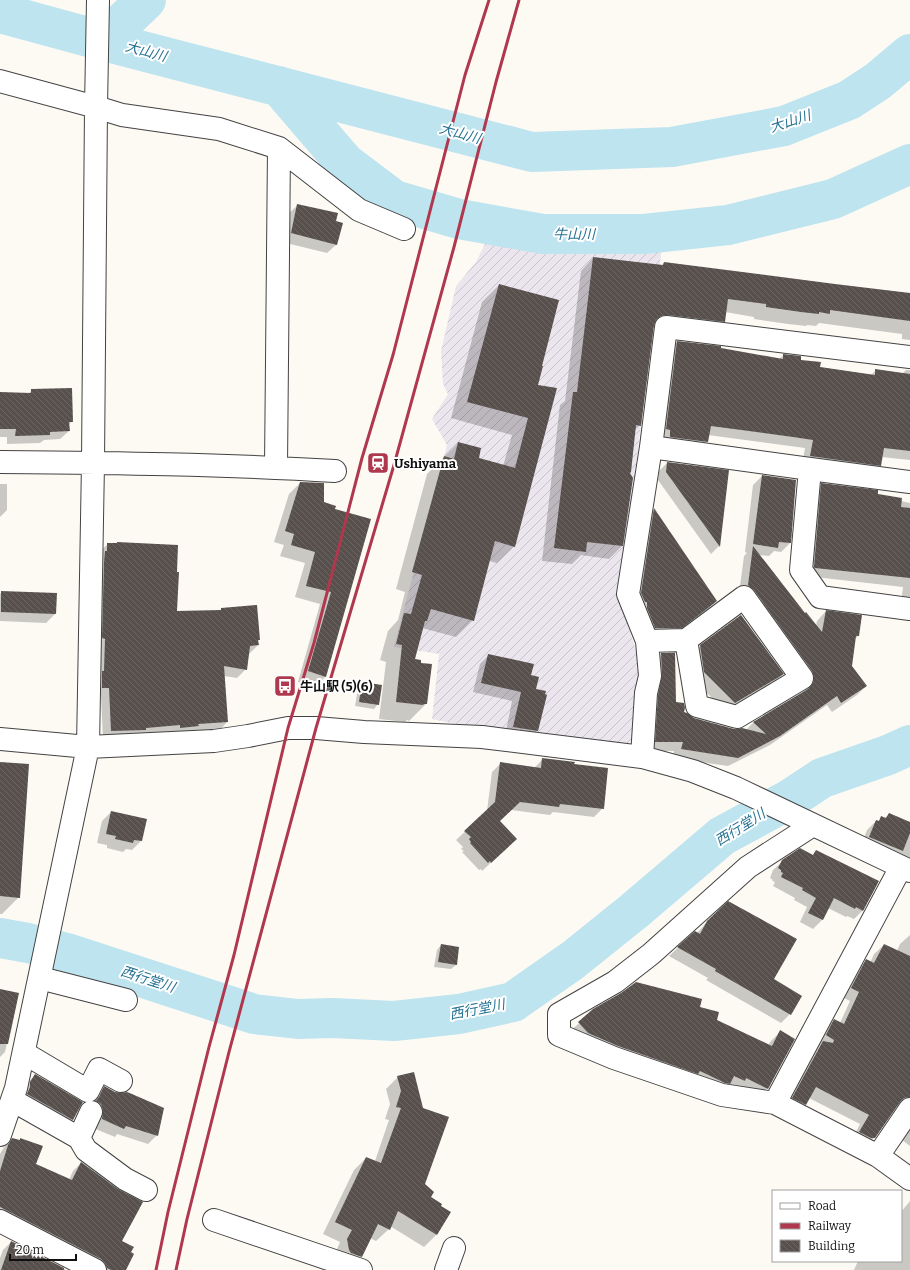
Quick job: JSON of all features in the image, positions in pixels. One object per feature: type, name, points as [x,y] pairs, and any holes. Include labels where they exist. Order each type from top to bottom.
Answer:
[{"type":"street","points":[[0,1135],[10,1090],[24,1053],[88,747],[98,0]]},
{"type":"street","points":[[0,81],[96,100],[122,115],[219,129],[279,148],[359,210],[404,229]]},
{"type":"street","points":[[276,467],[279,148]]},
{"type":"street","points":[[642,757],[646,693],[650,676],[647,641],[628,594],[651,447],[666,327],[910,357]]},
{"type":"street","points":[[651,447],[910,482]]},
{"type":"street","points":[[0,462],[276,467],[335,471]]},
{"type":"street","points":[[810,469],[801,570],[820,597],[910,609]]},
{"type":"street","points":[[647,641],[686,640],[744,597],[802,678],[737,718],[697,706],[686,640]]},
{"type":"street","points":[[0,739],[88,747],[214,741],[288,728],[316,728],[364,732],[482,737],[642,757],[693,771],[736,788],[906,869],[775,1103]]},
{"type":"street","points":[[808,822],[748,867],[651,954],[615,982],[559,1014],[559,1035],[614,1058],[722,1096],[775,1103],[878,1156],[910,1179]]},
{"type":"street","points":[[41,972],[126,1000]]},
{"type":"street","points":[[24,1053],[88,1091],[99,1069],[121,1081]]},
{"type":"street","points":[[10,1090],[79,1138],[86,1150],[125,1179],[146,1190]]},
{"type":"street","points":[[878,1156],[910,1110]]},
{"type":"street","points":[[79,1138],[91,1112]]},
{"type":"street","points":[[214,1220],[361,1270]]},
{"type":"street","points":[[0,1221],[95,1270]]},
{"type":"street","points":[[446,1270],[454,1248]]},
{"type":"shaded area","points":[[490,234],[540,245],[662,246],[620,601],[643,672],[635,737],[625,746],[451,723],[432,719],[439,654],[394,647],[447,445],[432,419],[448,394],[443,384],[441,351],[456,286],[476,262]]},
{"type":"building","points":[[297,204],[338,213],[336,221],[343,223],[337,245],[291,233]]},
{"type":"building","points":[[593,257],[663,265],[664,262],[910,293],[910,321],[830,310],[830,314],[819,312],[819,314],[801,312],[766,307],[766,304],[728,299],[725,322],[668,315],[661,316],[656,320],[654,325],[641,426],[636,425],[630,473],[633,478],[623,546],[587,542],[586,552],[554,548],[573,392],[577,392]]},
{"type":"building","points":[[499,284],[559,300],[538,385],[557,388],[515,547],[495,541],[474,621],[431,609],[427,621],[425,621],[415,659],[421,660],[421,663],[432,664],[427,704],[423,705],[396,702],[402,645],[396,644],[404,613],[411,614],[422,575],[412,572],[444,456],[454,459],[458,442],[481,448],[479,458],[515,468],[528,418],[467,402]]},
{"type":"building","points":[[677,341],[721,346],[721,348],[783,359],[783,354],[801,356],[801,360],[821,362],[820,367],[875,375],[875,369],[910,374],[910,451],[884,448],[881,466],[810,456],[813,440],[793,437],[711,426],[708,442],[670,437],[670,430],[666,429]]},
{"type":"building","points":[[72,388],[73,422],[69,422],[70,431],[50,432],[50,435],[15,436],[16,429],[0,429],[0,392],[31,393],[31,389]]},
{"type":"building","points":[[667,462],[729,470],[720,547],[666,472]]},
{"type":"building","points":[[762,475],[796,480],[791,543],[779,542],[778,548],[753,544]]},
{"type":"building","points":[[300,482],[324,483],[324,502],[336,506],[335,509],[371,519],[326,677],[308,671],[331,592],[306,586],[315,552],[291,545],[294,534],[285,531]]},
{"type":"building","points":[[821,483],[878,490],[878,494],[902,498],[901,507],[910,508],[910,578],[814,567]]},
{"type":"building","points":[[654,508],[717,601],[682,628],[655,628],[647,608],[647,602],[645,602],[641,593]]},
{"type":"building","points":[[117,542],[178,545],[177,572],[179,572],[177,611],[221,610],[221,608],[257,605],[260,640],[258,640],[259,645],[250,646],[247,670],[224,666],[228,722],[198,724],[199,726],[180,728],[180,725],[146,728],[146,730],[111,731],[109,688],[102,688],[105,639],[102,638],[104,562],[105,551],[107,551],[107,543]]},
{"type":"building","points":[[753,546],[805,613],[806,612],[822,632],[826,610],[862,615],[859,636],[856,636],[852,666],[867,686],[841,703],[837,696],[780,736],[738,758],[681,749],[683,742],[655,742],[658,695],[662,675],[661,653],[675,653],[676,702],[684,703],[684,712],[694,718],[734,729],[742,728],[766,734],[753,722],[808,689],[813,683],[814,677],[812,671],[754,590],[748,585]]},
{"type":"building","points":[[1,591],[57,593],[56,614],[1,612]]},
{"type":"building","points":[[741,615],[784,674],[735,703],[704,672],[700,645]]},
{"type":"building","points":[[488,654],[534,664],[531,675],[539,677],[536,689],[546,691],[545,694],[547,695],[538,731],[513,727],[521,692],[481,683]]},
{"type":"building","points":[[362,682],[382,685],[379,705],[359,702]]},
{"type":"building","points":[[542,758],[608,768],[604,809],[560,804],[559,807],[520,802],[500,821],[517,839],[491,863],[490,861],[488,863],[470,843],[471,842],[469,839],[471,837],[464,831],[495,802],[500,762],[541,768]]},
{"type":"building","points":[[0,762],[29,764],[20,898],[0,896]]},
{"type":"building","points":[[111,811],[147,819],[142,841],[134,840],[133,843],[115,839],[116,836],[106,834]]},
{"type":"building","points":[[889,813],[910,822],[910,833],[903,851],[869,837],[876,820],[879,821],[881,816],[886,818]]},
{"type":"building","points":[[800,848],[813,855],[816,850],[879,881],[863,911],[856,907],[855,909],[834,898],[823,920],[808,913],[816,898],[802,890],[803,888],[781,877],[783,873],[778,868],[782,860]]},
{"type":"building","points":[[728,901],[797,939],[774,979],[802,996],[791,1015],[677,947],[695,931],[700,934],[707,921]]},
{"type":"building","points":[[441,944],[459,947],[457,965],[438,962]]},
{"type":"building","points":[[884,944],[910,956],[910,1097],[904,1098],[900,1102],[875,1138],[871,1138],[859,1132],[869,1115],[816,1087],[806,1105],[792,1098],[823,1041],[833,1043],[834,1040],[826,1035],[834,1019],[844,1024],[859,992],[851,988],[866,959],[874,963]]},
{"type":"building","points":[[636,982],[702,999],[700,1007],[719,1012],[717,1020],[772,1046],[780,1030],[795,1039],[768,1089],[746,1078],[745,1081],[734,1076],[730,1084],[725,1083],[700,1071],[698,1074],[618,1046],[588,1033],[578,1022],[593,1009],[621,993]]},
{"type":"building","points":[[0,989],[19,993],[8,1044],[0,1044]]},
{"type":"building","points":[[414,1072],[423,1108],[449,1117],[425,1184],[434,1192],[431,1197],[451,1212],[437,1235],[398,1211],[390,1230],[378,1224],[362,1257],[351,1253],[349,1250],[347,1239],[352,1230],[335,1222],[366,1157],[381,1163],[401,1108],[396,1107],[401,1091],[397,1076]]},
{"type":"building","points":[[35,1074],[83,1102],[73,1120],[27,1094],[30,1087],[30,1082]]},
{"type":"building","points":[[104,1086],[115,1092],[127,1092],[164,1108],[158,1136],[126,1126],[124,1129],[102,1119],[103,1110],[101,1104],[96,1101]]},
{"type":"building","points":[[12,1138],[20,1140],[20,1138],[43,1146],[36,1164],[72,1180],[81,1162],[118,1189],[143,1202],[122,1241],[134,1247],[131,1252],[134,1254],[126,1270],[111,1270],[107,1268],[101,1259],[0,1207],[0,1171],[8,1145]]},
{"type":"building","points":[[11,1241],[64,1268],[64,1270],[1,1270]]},
{"type":"waterway","points":[[92,38],[123,22],[146,0]]},
{"type":"waterway","name":"大山川","points":[[0,13],[532,152],[672,147],[784,126],[849,100],[878,81],[910,54]]},
{"type":"waterway","name":"牛山川","points":[[279,86],[345,163],[394,200],[459,219],[543,234],[644,234],[728,225],[833,199],[910,164]]},
{"type":"waterway","name":"西行堂川","points":[[0,938],[28,943],[67,953],[254,1014],[298,1019],[333,1018],[394,1021],[459,1014],[513,1002],[573,960],[634,911],[722,836],[790,799],[822,778],[888,755],[910,745]]},
{"type":"railway","points":[[156,1270],[168,1212],[209,1047],[234,955],[288,728],[314,643],[362,458],[393,355],[465,75],[489,0]]},
{"type":"railway","points":[[176,1270],[187,1219],[229,1052],[316,728],[394,465],[454,247],[496,82],[519,0]]},
{"type":"place","name":"Ushiyama","points":[[378,463]]},
{"type":"place","name":"牛山駅 (5)(6)","points":[[285,686]]}]
